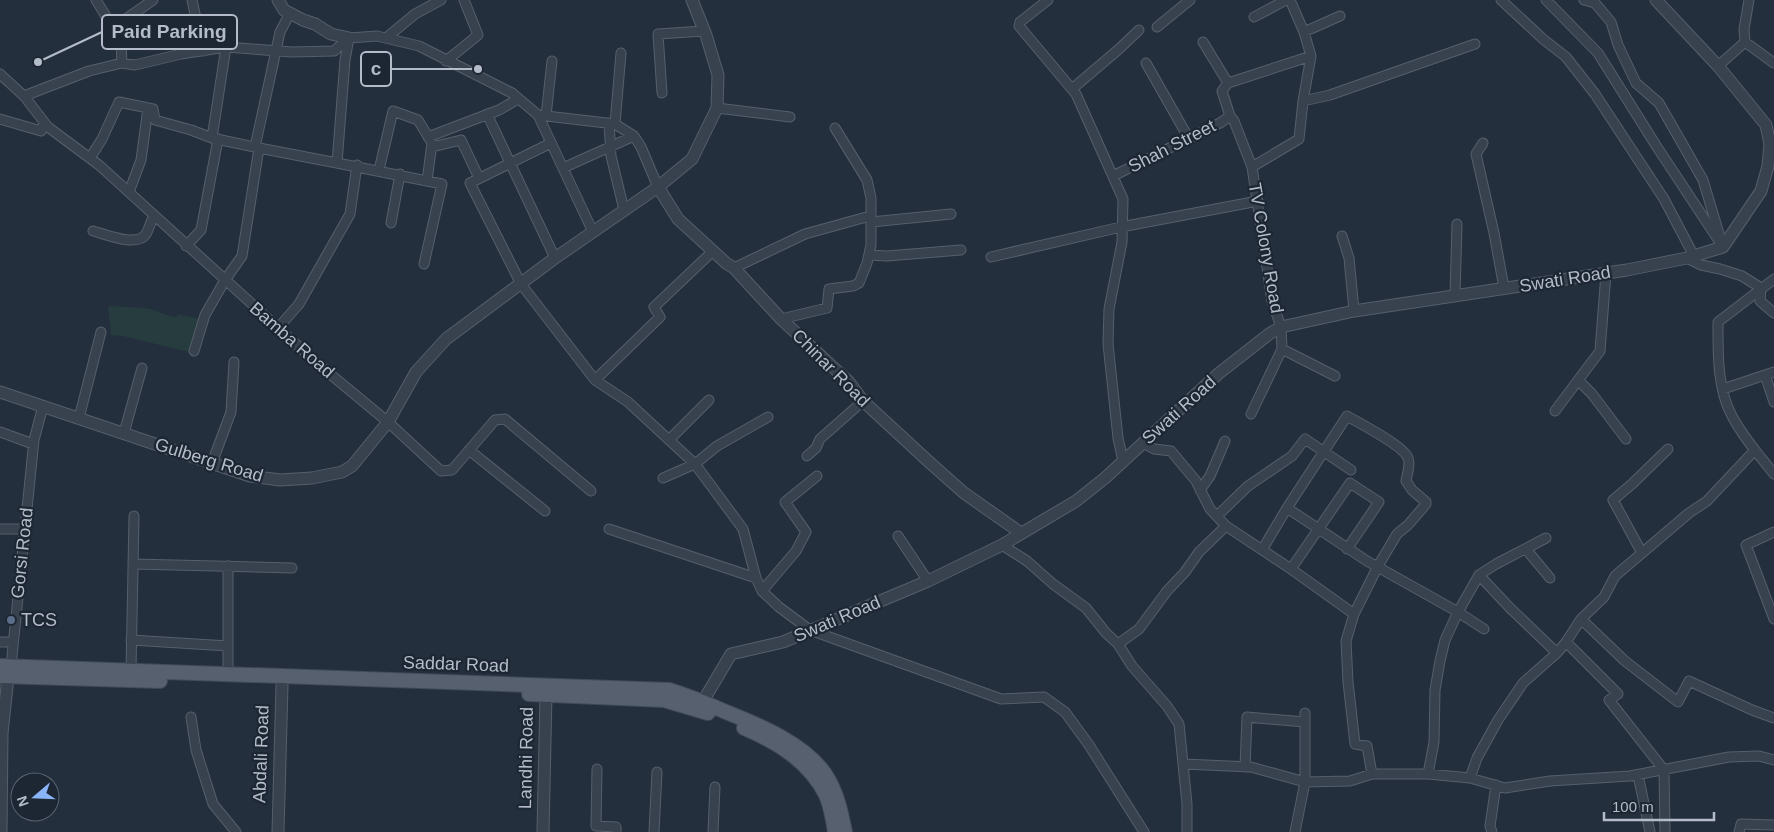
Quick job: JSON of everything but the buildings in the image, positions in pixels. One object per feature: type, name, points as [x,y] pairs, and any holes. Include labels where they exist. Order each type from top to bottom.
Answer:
[{"type":"main road","name":"Saddar Road","points":[[5,671],[546,690],[700,705]]},
{"type":"main road","name":"Saddar Road","points":[[130,675],[228,674],[282,681]]},
{"type":"main road","points":[[700,705],[788,751],[802,761],[826,795],[835,832]]},
{"type":"main road","points":[[700,705],[770,730],[816,763],[836,794],[845,832]]},
{"type":"street","points":[[96,0],[121,42],[122,64]]},
{"type":"street","points":[[113,28],[153,0]]},
{"type":"street","points":[[192,0],[203,51]]},
{"type":"street","points":[[278,0],[284,10],[315,24],[331,34],[350,38],[377,36],[419,46],[512,93],[542,115],[612,124],[634,136],[658,187]]},
{"type":"street","points":[[386,38],[415,14],[441,0]]},
{"type":"street","points":[[446,61],[478,35],[464,0]]},
{"type":"street","points":[[692,0],[718,75],[717,108],[790,117]]},
{"type":"street","points":[[1048,0],[1020,22],[1019,26],[1076,94],[1123,199],[1122,242],[1109,309],[1108,344],[1118,438],[1123,461]]},
{"type":"street","points":[[1157,27],[1190,0]]},
{"type":"street","points":[[1254,17],[1286,0]]},
{"type":"street","points":[[1252,167],[1299,139],[1311,56],[1304,32],[1290,0]]},
{"type":"street","points":[[1501,0],[1543,39],[1566,57],[1595,94],[1664,199],[1690,257],[1701,265],[1742,276],[1761,288]]},
{"type":"street","points":[[1546,0],[1598,53],[1723,247]]},
{"type":"street","points":[[1584,0],[1595,3],[1611,22],[1618,45],[1636,83],[1659,103],[1703,180],[1723,247]]},
{"type":"street","points":[[1656,0],[1718,66],[1771,132],[1768,166],[1760,191],[1723,247]]},
{"type":"street","points":[[1749,0],[1744,29],[1745,42],[1774,63]]},
{"type":"street","points":[[194,351],[205,316],[225,280],[242,256],[257,148],[276,51],[280,32],[290,13]]},
{"type":"street","points":[[1304,32],[1340,16]]},
{"type":"street","points":[[1072,89],[1139,30]]},
{"type":"street","points":[[662,93],[658,34],[704,31]]},
{"type":"street","points":[[24,96],[89,71],[122,64],[135,64],[226,47],[276,51],[334,51],[350,38]]},
{"type":"street","points":[[337,162],[345,60],[350,38]]},
{"type":"street","points":[[1204,42],[1228,83],[1311,56]]},
{"type":"street","points":[[1718,66],[1745,42]]},
{"type":"street","points":[[1303,101],[1330,95],[1475,44]]},
{"type":"street","points":[[186,246],[201,230],[226,47]]},
{"type":"street","points":[[621,53],[610,146],[624,210]]},
{"type":"street","points":[[552,61],[542,115],[552,143],[593,232]]},
{"type":"street","points":[[1146,63],[1188,138]]},
{"type":"street","name":"Bamba Road","points":[[0,74],[24,96],[48,127],[90,158],[129,192],[186,246],[318,364],[388,422],[441,471],[452,470],[494,420],[505,419],[591,490]]},
{"type":"street","name":"TV Colony Road","points":[[1228,83],[1222,91],[1230,116],[1234,121],[1252,167],[1272,302],[1281,327],[1282,349]]},
{"type":"street","points":[[428,136],[487,114],[518,99]]},
{"type":"street","points":[[90,158],[102,139],[118,102],[154,109],[155,120],[215,138],[257,148],[357,165],[442,184],[424,264]]},
{"type":"street","points":[[129,192],[141,160],[148,108]]},
{"type":"street","name":"Gulberg Road","points":[[0,392],[250,476],[280,480],[312,478],[342,472],[352,466],[388,422],[416,372],[446,339],[555,258],[658,187],[692,158],[717,108]]},
{"type":"street","points":[[380,170],[393,111],[418,120],[432,144],[427,181]]},
{"type":"street","points":[[487,114],[555,258]]},
{"type":"street","name":"Shah Street","points":[[1113,176],[1230,116]]},
{"type":"street","points":[[0,119],[41,132],[44,123]]},
{"type":"street","points":[[781,319],[827,308],[829,289],[853,286],[859,283],[869,255],[871,245],[871,198],[867,180],[835,128]]},
{"type":"street","points":[[563,168],[634,136]]},
{"type":"street","points":[[432,147],[461,140],[479,178]]},
{"type":"street","points":[[552,143],[470,183],[521,284],[595,380],[628,402],[695,464],[743,529],[756,578],[762,591],[779,607],[810,630],[1001,699],[1044,697],[1064,712],[1089,745],[1144,832]]},
{"type":"street","points":[[1483,143],[1476,154],[1504,288]]},
{"type":"street","points":[[278,328],[299,304],[350,214],[357,165]]},
{"type":"street","points":[[391,223],[400,174]]},
{"type":"street","name":"Chinar Road","points":[[658,187],[678,219],[734,268],[781,319],[849,382],[863,400],[964,493],[1021,533]]},
{"type":"street","points":[[991,257],[1121,227],[1258,201]]},
{"type":"street","points":[[734,268],[806,234],[871,219],[951,214]]},
{"type":"street","points":[[93,231],[131,241],[142,238],[146,234],[154,215]]},
{"type":"street","points":[[1456,296],[1457,224]]},
{"type":"street","points":[[1342,236],[1349,258],[1354,312]]},
{"type":"street","name":"Swati Road","points":[[700,705],[731,654],[783,642],[928,581],[1002,545],[1076,501],[1123,461],[1218,374],[1269,334],[1281,327],[1354,312],[1606,273],[1690,257],[1723,247]]},
{"type":"street","points":[[869,255],[887,256],[961,250]]},
{"type":"street","points":[[595,380],[660,317],[654,308],[713,251]]},
{"type":"street","points":[[1555,411],[1600,351],[1606,273]]},
{"type":"street","points":[[1774,279],[1718,322],[1718,351],[1723,389],[1731,414],[1774,474]]},
{"type":"street","points":[[1761,288],[1760,301],[1774,313]]},
{"type":"street","points":[[80,418],[101,332]]},
{"type":"street","points":[[1251,414],[1282,349],[1335,376]]},
{"type":"street","points":[[212,464],[231,412],[234,362]]},
{"type":"street","points":[[124,433],[142,368]]},
{"type":"street","points":[[1723,389],[1770,373],[1774,402]]},
{"type":"street","points":[[1579,381],[1592,394],[1626,439]]},
{"type":"street","points":[[669,440],[709,400]]},
{"type":"street","points":[[807,456],[816,448],[820,438],[863,400]]},
{"type":"street","name":"Gorsi Road","points":[[5,671],[13,642],[34,442],[43,406]]},
{"type":"street","points":[[1262,550],[1347,416],[1400,447],[1408,457],[1409,465],[1406,481],[1426,504],[1408,525],[1397,534],[1378,566],[1354,614],[1346,641],[1355,744],[1367,746],[1372,774]]},
{"type":"street","points":[[663,478],[695,464],[717,446],[768,417]]},
{"type":"street","points":[[0,432],[34,442]]},
{"type":"street","points":[[1217,516],[1248,486],[1292,456],[1304,439],[1324,450],[1352,470]]},
{"type":"street","points":[[1200,490],[1210,476],[1226,441]]},
{"type":"street","points":[[1143,443],[1154,449],[1172,451],[1192,475],[1210,509],[1226,526],[1292,569],[1354,614]]},
{"type":"street","points":[[1642,553],[1614,500],[1668,449]]},
{"type":"street","points":[[469,450],[545,511]]},
{"type":"street","points":[[1470,778],[1477,758],[1498,720],[1523,683],[1557,653],[1581,619],[1604,597],[1616,576],[1689,513],[1707,501],[1755,450]]},
{"type":"street","points":[[762,591],[796,551],[806,532],[785,502],[817,476]]},
{"type":"street","points":[[1292,569],[1350,483],[1379,502],[1347,549]]},
{"type":"street","points":[[1287,508],[1347,549],[1458,612],[1484,630]]},
{"type":"street","points":[[130,675],[134,516]]},
{"type":"street","points":[[1118,644],[1139,628],[1167,591],[1185,572],[1198,552],[1226,526]]},
{"type":"street","points":[[0,529],[25,529]]},
{"type":"street","points":[[610,529],[756,578]]},
{"type":"street","points":[[1773,534],[1746,545],[1774,619]]},
{"type":"street","points":[[898,536],[928,581]]},
{"type":"street","points":[[1428,774],[1434,742],[1435,690],[1440,661],[1445,640],[1458,612],[1479,575],[1546,538]]},
{"type":"street","points":[[1002,545],[1027,561],[1053,584],[1086,608],[1106,634],[1118,644],[1132,666],[1167,706],[1178,724],[1184,764],[1187,832]]},
{"type":"street","points":[[1526,549],[1550,578]]},
{"type":"street","points":[[133,564],[292,568]]},
{"type":"street","points":[[228,566],[228,674]]},
{"type":"street","points":[[1479,575],[1557,653]]},
{"type":"street","points":[[1581,619],[1625,661],[1678,702],[1689,681],[1774,718]]},
{"type":"street","points":[[131,640],[228,646]]},
{"type":"street","points":[[0,642],[13,642]]},
{"type":"street","points":[[1566,642],[1618,694],[1609,700],[1664,770],[1665,832]]},
{"type":"street","points":[[1,832],[1,729],[5,671]]},
{"type":"street","name":"Abdali Road","points":[[278,832],[282,681]]},
{"type":"street","name":"Landhi Road","points":[[543,832],[546,690]]},
{"type":"street","points":[[191,717],[196,750],[213,804],[236,832]]},
{"type":"street","points":[[1245,767],[1247,717],[1305,718],[1305,782],[1295,832]]},
{"type":"street","points":[[1184,764],[1251,767],[1305,782],[1350,780],[1372,774],[1428,774],[1470,778],[1505,788],[1550,781],[1638,775],[1729,758],[1759,756],[1774,760]]},
{"type":"street","points":[[597,769],[596,826],[616,827],[616,832]]},
{"type":"street","points":[[654,832],[657,772]]},
{"type":"street","points":[[1638,775],[1650,832]]},
{"type":"street","points":[[1492,832],[1490,826],[1496,785]]},
{"type":"street","points":[[713,832],[715,787]]},
{"type":"street","points":[[1739,832],[1741,824],[1774,825]]},
{"type":"green space","points":[[108,306],[150,309],[174,317],[177,317],[177,314],[201,319],[193,353],[123,336],[111,335]]},
{"type":"place","name":"Paid Parking","points":[[38,62]]},
{"type":"place","name":"c","points":[[478,69]]},
{"type":"place","name":"TCS","points":[[11,620]]}]
